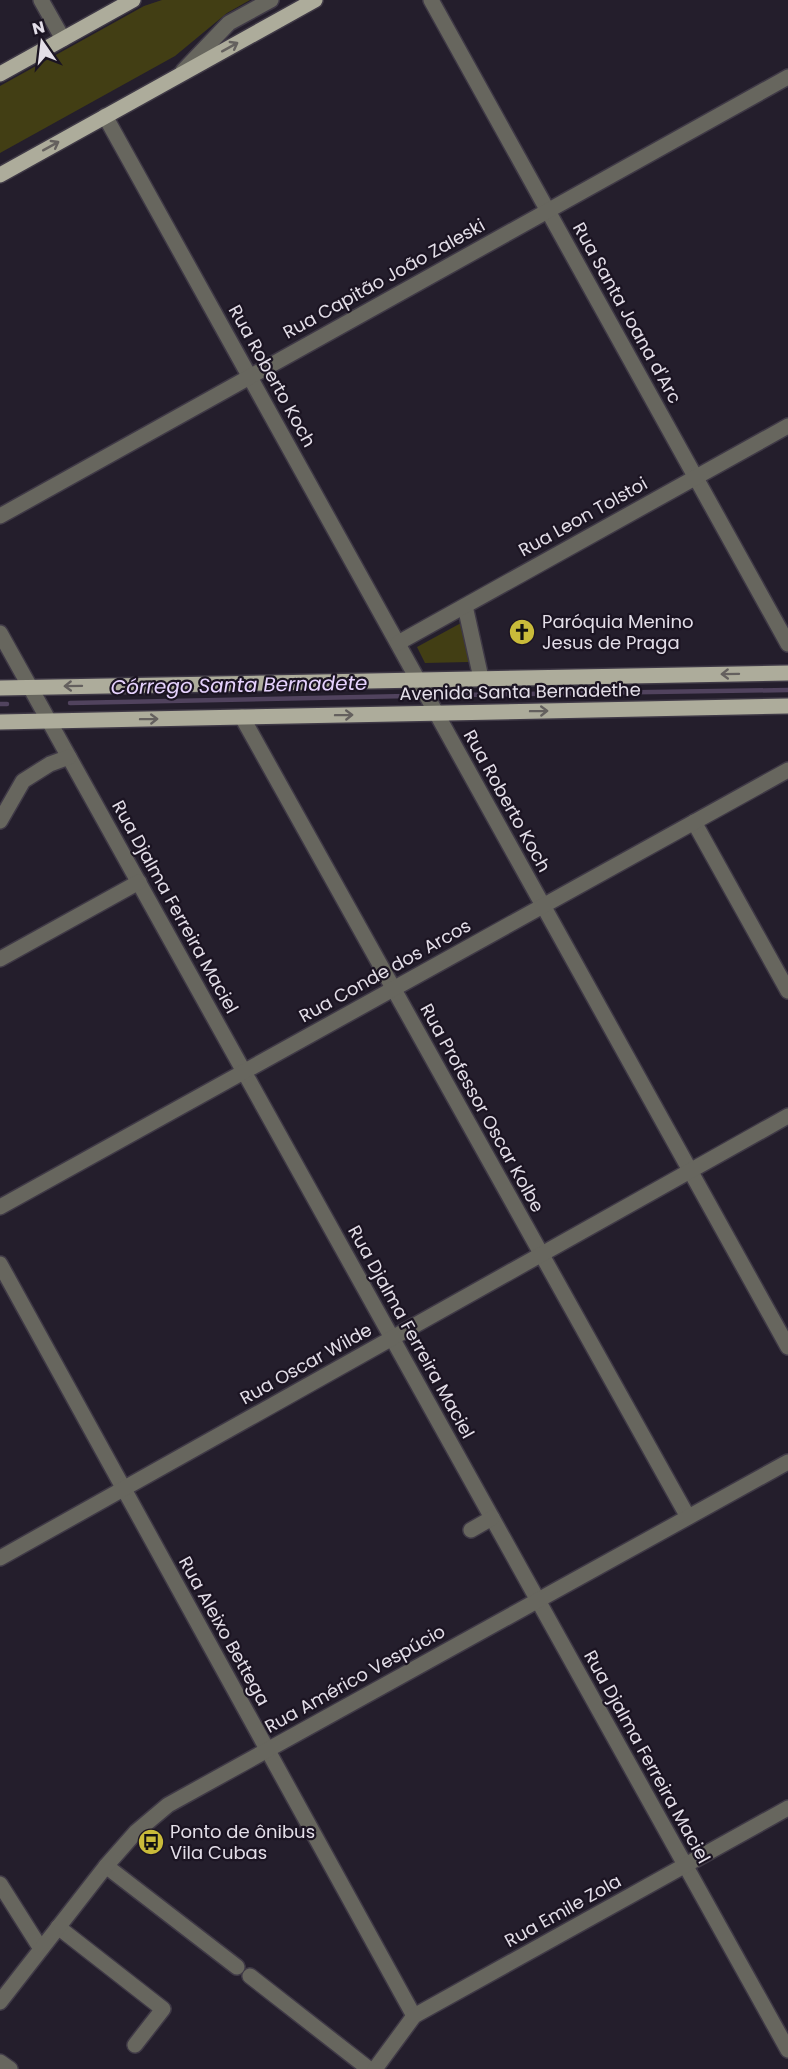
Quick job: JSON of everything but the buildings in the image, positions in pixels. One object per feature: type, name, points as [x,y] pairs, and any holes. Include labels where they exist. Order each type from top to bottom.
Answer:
[{"type":"main road","points":[[0,74],[133,0]]},
{"type":"main road","points":[[0,175],[315,0]]},
{"type":"main road","name":"Avenida Santa Bernadethe","points":[[0,688],[788,673]]},
{"type":"main road","name":"Avenida Santa Bernadethe","points":[[0,722],[788,706]]},
{"type":"street","points":[[41,0],[63,39]]},
{"type":"street","points":[[179,75],[229,23],[271,0]]},
{"type":"street","name":"Rua Santa Joana d'Arc","points":[[431,0],[788,644]]},
{"type":"street","name":"Rua Capitão João Zaleski","points":[[0,516],[788,77]]},
{"type":"street","name":"Rua Roberto Koch","points":[[105,116],[788,1347]]},
{"type":"street","name":"Rua Leon Tolstoi","points":[[398,643],[788,426]]},
{"type":"street","points":[[465,606],[481,678]]},
{"type":"street","name":"Rua Djalma Ferreira Maciel","points":[[0,633],[788,2050]]},
{"type":"street","name":"Rua Professor Oscar Kolbe","points":[[242,717],[688,1517]]},
{"type":"street","points":[[0,821],[23,781],[50,764],[69,757]]},
{"type":"street","name":"Rua Conde dos Arcos","points":[[0,1207],[788,770]]},
{"type":"street","points":[[694,822],[788,991]]},
{"type":"street","points":[[0,959],[139,882]]},
{"type":"street","name":"Rua Oscar Wilde","points":[[0,1558],[788,1116]]},
{"type":"street","name":"Rua Aleixo Bettega","points":[[0,1264],[414,2016]]},
{"type":"street","name":"Rua Américo Vespúcio","points":[[0,2002],[106,1866],[136,1832],[168,1805],[788,1462]]},
{"type":"street","points":[[471,1530],[492,1518]]},
{"type":"street","name":"Rua Emile Zola","points":[[375,2069],[414,2016],[788,1808]]},
{"type":"street","points":[[106,1866],[369,2069]]},
{"type":"street","points":[[0,1884],[41,1949]]},
{"type":"street","points":[[58,1927],[163,2010],[135,2045]]},
{"type":"street","points":[[0,2061],[10,2069]]},
{"type":"shaded area","points":[[162,0],[250,0],[227,13],[175,56],[0,153],[0,86],[144,6]]},
{"type":"shaded area","points":[[461,623],[469,662],[425,663],[417,647]]},
{"type":"waterway","name":"Córrego Santa Bernadete","points":[[456,695],[788,690]]},
{"type":"waterway","name":"Córrego Santa Bernadete","points":[[70,703],[408,696]]},
{"type":"waterway","name":"Córrego Santa Bernadete","points":[[0,704],[7,704]]},
{"type":"place","name":"Paróquia Menino Jesus de Praga","points":[[522,632]]},
{"type":"place","name":"Ponto de ônibus Vila Cubas","points":[[151,1842]]}]
